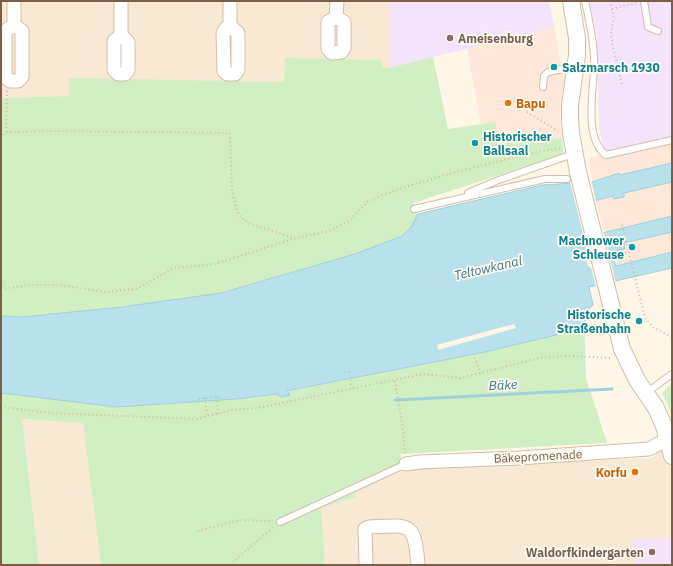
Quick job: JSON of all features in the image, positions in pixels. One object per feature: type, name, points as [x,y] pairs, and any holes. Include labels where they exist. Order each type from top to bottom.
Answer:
[{"type":"street","points":[[5,77],[5,31],[18,28],[14,1]]},
{"type":"street","points":[[121,1],[124,38]]},
{"type":"street","points":[[230,1],[234,30]]},
{"type":"street","points":[[336,17],[337,1]]},
{"type":"street","points":[[578,2],[576,67],[570,105],[573,176],[625,357],[656,408],[672,456]]},
{"type":"street","name":"Bäkepromenade","points":[[406,464],[649,449],[662,442],[668,441]]},
{"type":"street","points":[[366,565],[365,529],[369,527],[402,526],[407,528],[414,538],[418,565]]},
{"type":"lane","points":[[578,2],[594,58],[592,124],[598,149],[606,154],[672,140]]},
{"type":"lane","points":[[641,2],[648,28],[658,31]]},
{"type":"lane","points":[[543,87],[544,76],[548,72],[576,67]]},
{"type":"lane","points":[[451,200],[571,151]]},
{"type":"lane","points":[[414,209],[545,179],[573,176]]},
{"type":"lane","points":[[646,393],[672,374]]},
{"type":"lane","points":[[280,522],[406,464]]},
{"type":"path","points":[[610,1],[614,16],[611,34],[622,84]]},
{"type":"path","points":[[612,9],[641,2]]},
{"type":"path","points":[[1,138],[6,132],[8,93],[5,77]]},
{"type":"path","points":[[527,112],[555,129]]},
{"type":"path","points":[[6,132],[56,131],[230,133],[232,190],[237,210],[241,217],[248,223],[296,238]]},
{"type":"path","points":[[1,289],[30,285],[52,285],[106,292],[136,289],[174,268],[215,264],[296,238],[329,231],[349,221],[368,201],[399,189],[455,172],[542,151],[571,151]]},
{"type":"path","points":[[622,225],[645,318],[654,328],[672,337]]},
{"type":"path","points":[[613,255],[628,252]]},
{"type":"path","points":[[473,354],[481,374]]},
{"type":"path","points":[[1,407],[49,413],[197,419],[231,410],[258,408],[341,390],[352,390],[423,374],[460,378],[481,374],[506,365],[542,357],[572,356],[618,358]]},
{"type":"path","points":[[341,373],[349,372],[352,390]]},
{"type":"path","points":[[395,381],[406,464]]},
{"type":"path","points":[[199,399],[223,396]]},
{"type":"path","points":[[217,397],[218,414]]},
{"type":"path","points":[[205,398],[207,417]]},
{"type":"path","points":[[198,531],[240,520],[280,522]]},
{"type":"path","points":[[230,565],[280,522]]},
{"type":"shaded area","points":[[1,1],[390,1],[390,68],[285,58],[284,82],[69,79],[69,96],[1,98]]},
{"type":"shaded area","name":"Ameisenburg","points":[[390,1],[549,1],[554,27],[390,68]]},
{"type":"shaded area","points":[[589,1],[672,1],[672,135],[605,153],[599,128],[597,36]]},
{"type":"shaded area","points":[[554,27],[564,80],[560,119],[562,138],[500,144],[495,122],[481,124],[467,48]]},
{"type":"shaded area","points":[[672,135],[672,163],[620,175],[612,175],[592,182],[589,158]]},
{"type":"shaded area","points":[[672,182],[672,216],[602,233],[594,201],[613,196],[614,199],[624,197],[624,193]]},
{"type":"shaded area","points":[[672,232],[672,252],[615,266],[611,262],[609,252],[625,249],[624,244]]},
{"type":"shaded area","points":[[22,419],[83,423],[101,565],[39,565]]},
{"type":"shaded area","points":[[672,443],[672,565],[325,565],[321,508],[356,497],[356,491],[401,470],[651,458]]},
{"type":"shaded area","name":"Waldorfkindergarten","points":[[672,537],[672,565],[634,565],[632,540]]},
{"type":"green space","points":[[433,57],[448,129],[495,122],[500,144],[562,138],[564,154],[413,203],[418,214],[411,227],[402,236],[355,254],[221,293],[122,307],[22,317],[1,316],[1,98],[69,96],[69,78],[284,82],[285,58],[380,60],[383,67],[389,68]]},
{"type":"green space","points":[[584,325],[586,378],[607,443],[401,454],[401,470],[356,491],[356,497],[321,508],[325,565],[101,565],[83,423],[22,419],[39,565],[1,565],[1,393],[117,407],[236,399],[276,394],[485,352],[564,333]]},
{"type":"green space","points":[[672,383],[672,415],[662,393]]},
{"type":"water","name":"Teltowkanal","points":[[672,163],[672,182],[624,193],[624,197],[614,199],[613,196],[594,201],[602,233],[672,216],[672,232],[624,243],[625,249],[609,252],[611,261],[614,261],[616,266],[672,252],[672,268],[589,287],[593,305],[588,310],[584,325],[564,333],[485,352],[287,391],[290,395],[282,397],[276,394],[236,399],[117,407],[1,393],[1,316],[22,317],[122,307],[221,293],[355,254],[402,236],[411,227],[418,214],[542,185],[592,182],[619,173],[620,175]]},
{"type":"pier","points":[[591,180],[616,283],[596,287],[591,268],[588,266],[586,260],[588,254],[570,182]]},
{"type":"pier","points":[[514,324],[516,328],[438,350],[437,345]]},
{"type":"waterway","name":"Bäke","points":[[395,400],[612,389]]},
{"type":"place","name":"Ameisenburg","points":[[450,38]]},
{"type":"place","name":"Salzmarsch 1930","points":[[554,67]]},
{"type":"place","name":"Bapu","points":[[508,103]]},
{"type":"place","name":"Historischer Ballsaal","points":[[475,143]]},
{"type":"place","name":"Machnower Schleuse","points":[[632,247]]},
{"type":"place","name":"Historische Straßenbahn","points":[[639,321]]},
{"type":"place","name":"Korfu","points":[[635,472]]},
{"type":"place","name":"Waldorfkindergarten","points":[[652,552]]}]
